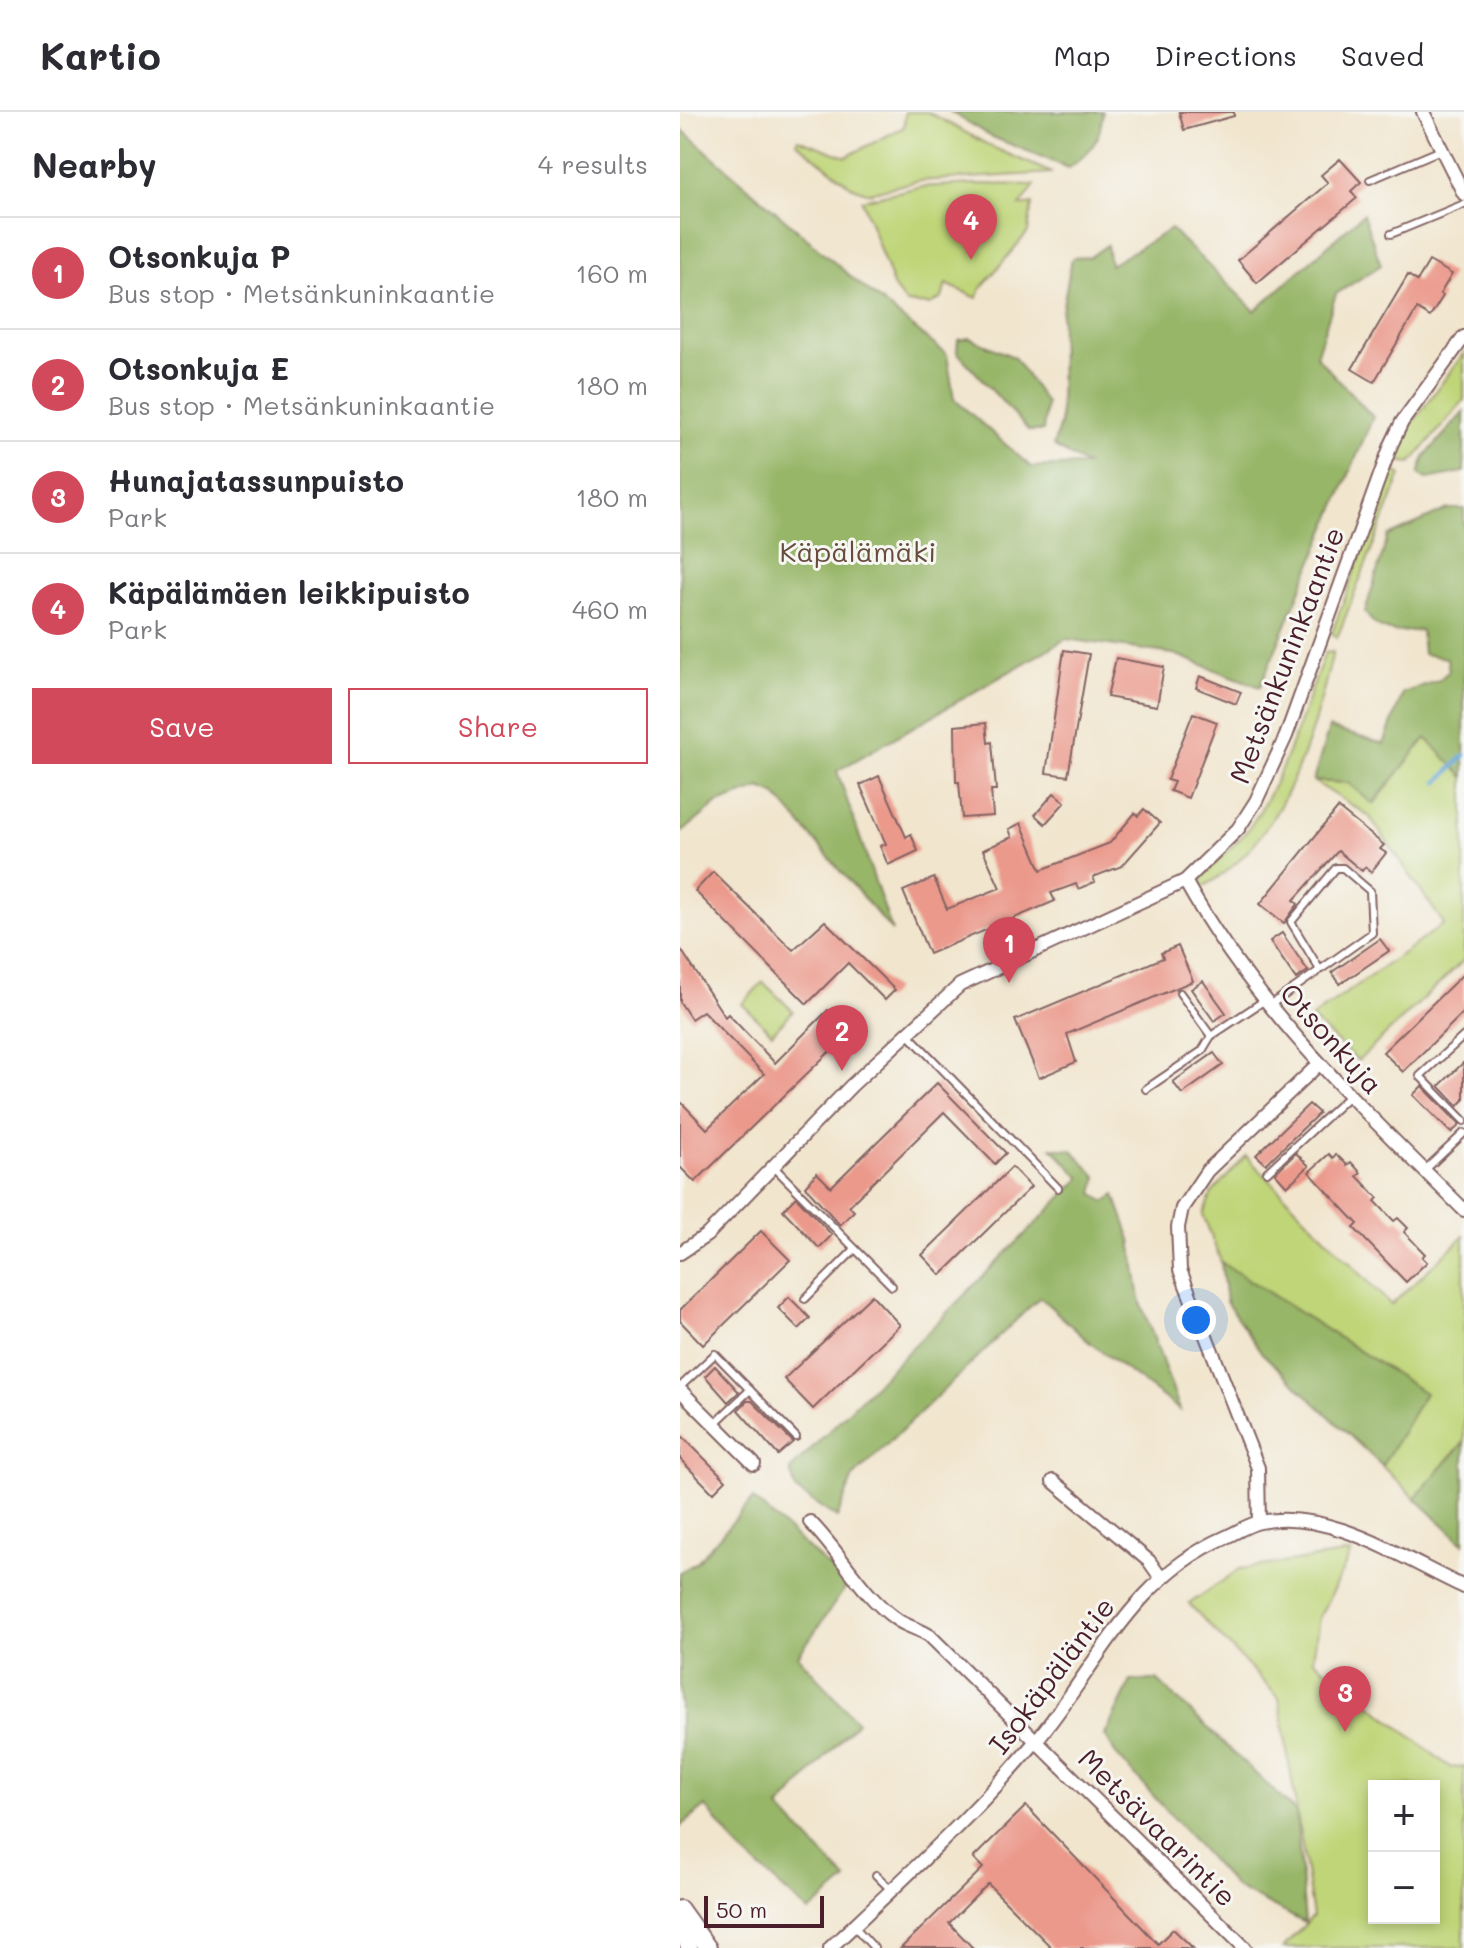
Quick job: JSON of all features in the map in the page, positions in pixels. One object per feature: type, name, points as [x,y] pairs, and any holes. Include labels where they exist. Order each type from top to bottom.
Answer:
[{"type":"street","points":[[1423,112],[1464,194]]},
{"type":"street","name":"Metsänkuninkaantie","points":[[680,1253],[707,1235],[907,1033],[960,985],[1185,881],[1230,839],[1256,801],[1286,736],[1391,445],[1402,422],[1464,337]]},
{"type":"street","name":"Otsonkuja","points":[[1185,881],[1267,1003],[1319,1064],[1464,1210]]},
{"type":"street","points":[[1319,1064],[1193,1187],[1178,1227],[1180,1270],[1258,1468],[1259,1522],[1316,1522],[1351,1534],[1464,1587]]},
{"type":"street","points":[[680,1388],[754,1464]]},
{"type":"street","points":[[1053,1481],[1149,1561],[1161,1578]]},
{"type":"street","name":"Metsävaarintie","points":[[810,1522],[833,1545],[845,1569],[896,1619],[930,1636],[1245,1948]]},
{"type":"street","name":"Isokäpäläntie","points":[[830,1948],[1037,1740],[1127,1613],[1161,1578],[1210,1544],[1259,1522]]},
{"type":"street","points":[[680,1909],[708,1948]]},
{"type":"street","points":[[680,1920],[689,1948]]},
{"type":"lane","points":[[1370,180],[1441,150]]},
{"type":"lane","points":[[1391,234],[1464,204]]},
{"type":"lane","points":[[1146,1089],[1202,1051],[1211,1036],[1320,970],[1372,933],[1370,891],[1343,868],[1336,868],[1291,922],[1320,970]]},
{"type":"lane","points":[[1180,993],[1211,1036]]},
{"type":"lane","points":[[907,1033],[1058,1188]]},
{"type":"lane","points":[[1464,1036],[1420,1076],[1464,1121]]},
{"type":"lane","points":[[1267,1172],[1350,1095]]},
{"type":"lane","points":[[1425,1170],[1464,1133]]},
{"type":"lane","points":[[773,1166],[892,1286]]},
{"type":"lane","points":[[805,1299],[855,1249]]},
{"type":"lane","points":[[680,1388],[715,1354],[796,1437]]},
{"type":"lane","points":[[714,1424],[750,1390]]},
{"type":"lane","points":[[876,1875],[891,1890]]},
{"type":"lane","points":[[853,1925],[874,1948]]},
{"type":"green space","points":[[905,112],[928,112],[992,147],[1052,173],[917,181],[869,193],[851,186],[796,142],[798,139],[846,157],[904,127]]},
{"type":"green space","points":[[951,112],[1103,112],[1094,144],[1069,168],[990,136]]},
{"type":"green space","name":"Käpälämäki","points":[[680,128],[851,277],[947,355],[954,399],[1031,467],[1086,465],[1053,446],[1060,424],[1061,316],[1072,258],[1090,257],[1107,245],[1110,265],[1171,229],[1255,311],[1363,214],[1381,265],[1336,294],[1316,356],[1373,417],[1260,687],[1174,654],[1066,639],[837,771],[892,931],[775,794],[760,788],[718,803],[680,834]]},
{"type":"green space","points":[[1035,185],[1020,206],[1032,204],[1028,232],[981,288],[977,298],[946,284],[942,298],[930,305],[906,303],[894,288],[862,200],[919,187]]},
{"type":"green space","points":[[969,338],[1014,357],[1046,403],[1043,431],[1029,431],[957,352],[958,340]]},
{"type":"green space","points":[[1464,353],[1464,400],[1411,463],[1395,461],[1411,425]]},
{"type":"green space","points":[[1464,412],[1464,472],[1427,479],[1419,474],[1425,456]]},
{"type":"green space","points":[[1392,469],[1401,475],[1337,638],[1332,633]]},
{"type":"green space","points":[[1448,509],[1464,509],[1464,777],[1426,738],[1373,804],[1348,783],[1313,781],[1329,728],[1384,744],[1403,693],[1439,680],[1449,671],[1447,658],[1423,654],[1421,630],[1404,632],[1382,629],[1365,612],[1388,536]]},
{"type":"green space","points":[[1333,652],[1304,752],[1273,817],[1253,846],[1228,870],[1199,889],[1205,875],[1244,835],[1262,808],[1292,743],[1325,653]]},
{"type":"green space","points":[[1426,737],[1464,777],[1464,960],[1358,1061],[1311,1018],[1444,924],[1369,816],[1313,781],[1348,783],[1374,804]]},
{"type":"green space","points":[[763,982],[793,1011],[772,1033],[742,1004]]},
{"type":"green space","points":[[1052,1148],[1072,1150],[1097,1177],[1093,1193],[1105,1202],[1115,1195],[1131,1240],[1140,1300],[1180,1410],[1089,1342],[1040,1297],[853,1477],[837,1518],[796,1490],[790,1470],[1081,1178]]},
{"type":"green space","points":[[1246,1156],[1391,1305],[1464,1236],[1464,1442],[1415,1498],[1382,1466],[1424,1393],[1221,1262],[1203,1214],[1212,1193]]},
{"type":"green space","points":[[1221,1262],[1425,1393],[1382,1466],[1262,1353],[1226,1302]]},
{"type":"green space","points":[[1464,1442],[1464,1544],[1415,1498]]},
{"type":"green space","points":[[753,1499],[848,1584],[798,1656],[857,1722],[779,1808],[847,1880],[809,1912],[739,1849],[705,1806],[680,1827],[680,1572],[697,1562]]},
{"type":"green space","points":[[1351,1553],[1319,1618],[1313,1659],[1451,1768],[1464,1766],[1464,1948],[1283,1948],[1313,1916],[1279,1698],[1189,1604],[1240,1569]]},
{"type":"green space","points":[[1157,1680],[1296,1812],[1305,1923],[1235,1887],[1115,1753],[1105,1735],[1131,1681]]},
{"type":"building","points":[[1179,112],[1234,112],[1234,116],[1184,130]]},
{"type":"building","points":[[1340,159],[1361,182],[1351,191],[1357,198],[1257,283],[1238,260],[1328,183],[1321,175]]},
{"type":"building","points":[[1429,261],[1452,274],[1440,294],[1443,296],[1430,317],[1417,309],[1374,382],[1352,369],[1408,275],[1417,281]]},
{"type":"building","points":[[1064,650],[1089,654],[1068,776],[1046,773]]},
{"type":"building","points":[[1116,658],[1164,667],[1157,706],[1107,697]]},
{"type":"building","points":[[1200,676],[1241,692],[1236,704],[1196,688]]},
{"type":"building","points":[[1193,713],[1217,722],[1188,798],[1170,791],[1174,782],[1167,780]]},
{"type":"building","points":[[986,723],[988,743],[992,742],[996,790],[991,790],[993,816],[962,818],[959,782],[956,782],[955,726]]},
{"type":"building","points":[[879,776],[906,837],[911,834],[918,851],[888,865],[880,846],[886,844],[860,785]]},
{"type":"building","points":[[1054,793],[1065,802],[1045,824],[1035,815]]},
{"type":"building","points":[[1338,808],[1384,845],[1380,849],[1386,853],[1371,872],[1365,867],[1362,871],[1338,851],[1294,900],[1298,904],[1284,923],[1260,904]]},
{"type":"building","points":[[1144,809],[1160,823],[1122,866],[1093,877],[1095,882],[1078,889],[1076,884],[1051,893],[1055,901],[929,954],[903,891],[934,878],[947,909],[1000,888],[983,850],[1012,837],[1009,829],[1021,823],[1041,870],[1110,843],[1135,813],[1138,816]]},
{"type":"building","points":[[713,872],[793,950],[825,921],[895,990],[885,1000],[848,963],[807,1004],[695,891]]},
{"type":"building","points":[[1282,933],[1308,971],[1296,979],[1270,941]]},
{"type":"building","points":[[1380,939],[1389,951],[1340,984],[1332,972]]},
{"type":"building","points":[[1178,946],[1193,981],[1067,1034],[1076,1062],[1039,1078],[1015,1020],[1163,958],[1161,953]]},
{"type":"building","points":[[680,948],[725,1017],[728,1014],[775,1063],[828,1010],[850,1032],[695,1182],[680,1167],[680,1101],[707,1129],[764,1074],[703,1011],[691,1019],[680,1002]]},
{"type":"building","points":[[1464,973],[1464,1012],[1403,1072],[1383,1052]]},
{"type":"building","points":[[1203,981],[1226,1013],[1214,1021],[1191,989]]},
{"type":"building","points":[[1214,1053],[1223,1065],[1182,1094],[1173,1082]]},
{"type":"building","points":[[1464,1062],[1464,1100],[1458,1106],[1439,1086]]},
{"type":"building","points":[[937,1083],[1006,1153],[995,1164],[944,1112],[849,1206],[854,1211],[840,1225],[805,1186],[817,1173],[831,1187]]},
{"type":"building","points":[[1422,1086],[1460,1125],[1451,1133],[1413,1095]]},
{"type":"building","points":[[1309,1104],[1319,1113],[1266,1164],[1256,1155]]},
{"type":"building","points":[[1296,1153],[1309,1166],[1287,1186],[1275,1173]]},
{"type":"building","points":[[1329,1154],[1333,1158],[1336,1154],[1347,1165],[1351,1162],[1361,1173],[1357,1176],[1378,1198],[1375,1201],[1394,1221],[1398,1218],[1408,1228],[1404,1232],[1425,1254],[1422,1257],[1427,1262],[1406,1282],[1354,1228],[1358,1224],[1309,1172]]},
{"type":"building","points":[[1012,1167],[1031,1187],[941,1275],[922,1255]]},
{"type":"building","points":[[796,1197],[832,1235],[819,1248],[783,1210]]},
{"type":"building","points":[[761,1231],[790,1260],[703,1345],[680,1321],[680,1310]]},
{"type":"building","points":[[872,1295],[900,1325],[813,1409],[784,1379]]},
{"type":"building","points":[[789,1297],[810,1318],[799,1329],[778,1308]]},
{"type":"building","points":[[715,1366],[739,1392],[728,1402],[705,1376]]},
{"type":"building","points":[[747,1401],[752,1401],[793,1442],[778,1455],[738,1410]]},
{"type":"building","points":[[680,1434],[726,1480],[713,1493],[680,1459]]},
{"type":"building","points":[[1026,1806],[1158,1944],[1173,1929],[1193,1948],[1052,1948],[988,1884],[949,1923],[973,1948],[901,1948],[983,1868],[973,1858]]},
{"type":"waterway","points":[[1438,782],[1464,756]]},
{"type":"place","name":"Käpälämäen leikkipuisto","points":[[971,260]]},
{"type":"place","name":"Otsonkuja P","points":[[1009,983]]},
{"type":"place","name":"Otsonkuja E","points":[[842,1071]]},
{"type":"place","name":"Hunajatassunpuisto","points":[[1345,1732]]}]
